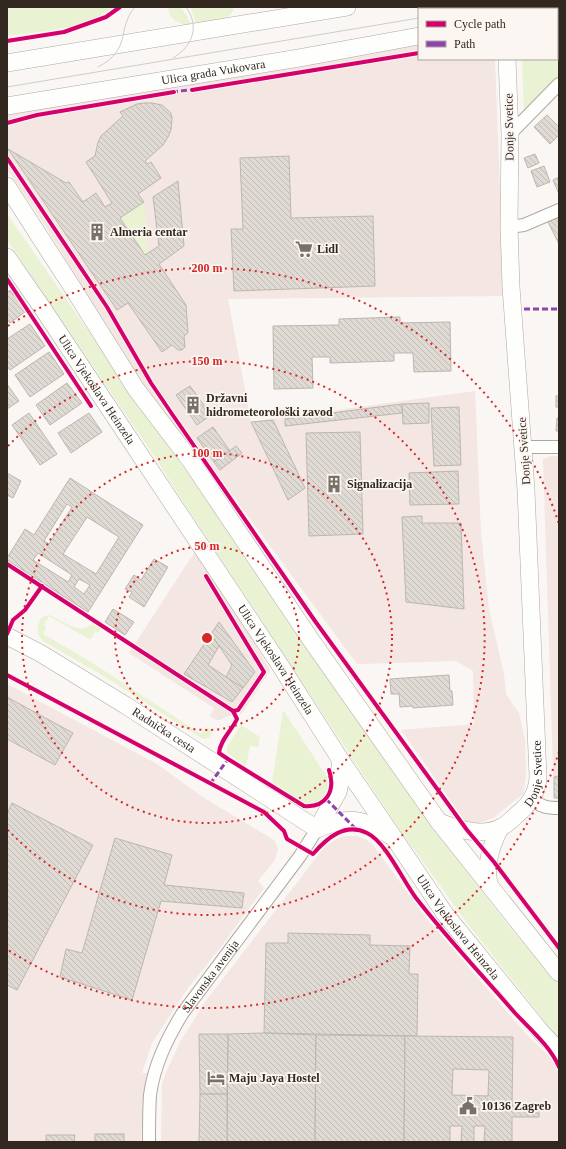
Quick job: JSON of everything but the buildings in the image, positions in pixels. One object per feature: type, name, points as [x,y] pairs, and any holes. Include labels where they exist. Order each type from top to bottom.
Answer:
[{"type":"street","points":[[7,64],[347,7]]},
{"type":"street","name":"Ulica grada Vukovara","points":[[7,106],[299,58],[418,36]]},
{"type":"street","name":"Donje Svetice","points":[[500,828],[532,799],[536,792],[538,778],[524,447],[512,291],[510,134],[507,60]]},
{"type":"street","points":[[510,134],[559,84]]},
{"type":"street","points":[[7,186],[136,389],[190,460],[311,640],[439,822],[559,973]]},
{"type":"street","points":[[510,227],[524,225],[559,210]]},
{"type":"street","name":"Ulica Vjekoslava Heinzela","points":[[7,258],[41,306],[278,662],[340,759],[445,914],[559,1052]]},
{"type":"street","points":[[524,447],[559,447]]},
{"type":"street","name":"Radnička cesta","points":[[7,636],[40,653],[124,705],[317,829]]},
{"type":"street","points":[[317,829],[338,792],[341,778],[340,759]]},
{"type":"street","points":[[532,799],[542,807],[559,808]]},
{"type":"street","points":[[317,829],[333,822],[358,820],[376,826],[394,838]]},
{"type":"street","points":[[439,822],[460,829],[479,832],[500,828]]},
{"type":"street","points":[[489,884],[487,874],[489,857],[494,840],[500,828]]},
{"type":"street","name":"Slavonska avenija","points":[[149,1142],[152,1084],[167,1039],[182,1014],[300,856],[317,829]]},
{"type":"shaded area","points":[[418,44],[418,60],[495,60],[504,296],[228,299],[251,422],[475,391],[481,533],[489,609],[504,674],[506,694],[519,713],[525,740],[526,776],[523,794],[493,818],[477,824],[465,821],[401,730],[474,724],[473,671],[456,661],[357,664],[217,474],[207,481],[133,371],[46,227],[7,169],[7,112]]},
{"type":"shaded area","points":[[551,456],[559,456],[559,798],[554,798],[543,459]]},
{"type":"shaded area","points":[[196,550],[228,599],[270,670],[242,714],[233,714],[220,720],[216,720],[210,716],[214,708],[129,653]]},
{"type":"shaded area","points":[[7,684],[157,764],[204,798],[274,840],[278,849],[275,860],[258,881],[264,888],[220,948],[188,988],[152,1043],[142,1073],[149,1073],[143,1098],[141,1142],[7,1142]]},
{"type":"shaded area","points":[[345,836],[356,836],[365,839],[373,845],[427,919],[528,1036],[551,1058],[559,1072],[559,1142],[161,1142],[162,1084],[180,1042],[205,1002],[319,854],[327,845],[338,838]]},
{"type":"green space","points":[[7,7],[114,7],[90,21],[76,25],[49,31],[7,36]]},
{"type":"green space","points":[[168,7],[180,7],[186,14],[191,25],[185,25],[175,20],[170,15]]},
{"type":"green space","points":[[190,7],[234,7],[229,16],[224,19],[196,25]]},
{"type":"green space","points":[[558,12],[559,81],[524,113],[522,60],[558,60]]},
{"type":"green space","points":[[144,202],[149,253],[145,255],[120,218]]},
{"type":"green space","points":[[7,214],[450,850],[512,930],[559,985],[559,1039],[467,923],[402,833],[216,553],[156,459],[7,240]]},
{"type":"green space","points":[[48,615],[77,628],[87,627],[92,624],[101,629],[98,633],[95,631],[91,639],[89,639],[49,616],[44,625],[46,628],[43,634],[91,662],[201,734],[205,728],[208,727],[212,731],[210,737],[205,739],[201,738],[102,675],[43,641],[39,636],[38,627],[41,618]]},
{"type":"green space","points":[[283,710],[327,777],[328,783],[325,793],[319,801],[314,803],[303,803],[272,783]]},
{"type":"green space","points":[[241,725],[260,737],[258,747],[250,746],[246,766],[227,753],[227,747]]},
{"type":"tram line","points":[[98,67],[109,60],[116,53],[120,46],[129,15],[135,7]]},
{"type":"tram line","points":[[173,58],[190,42],[192,35],[193,21],[186,7]]},
{"type":"tram line","points":[[448,8],[454,7]]},
{"type":"tram line","points":[[480,8],[486,7]]},
{"type":"tram line","points":[[7,87],[418,18]]},
{"type":"marked path","points":[[172,92],[196,89]]},
{"type":"marked path","points":[[524,309],[559,309]]},
{"type":"marked path","points":[[210,784],[228,759]]},
{"type":"marked path","points":[[326,799],[356,829]]},
{"type":"cycle path","points":[[7,41],[64,32],[106,17],[120,7]]},
{"type":"cycle path","points":[[192,90],[418,53]]},
{"type":"cycle path","points":[[7,123],[37,115],[174,92]]},
{"type":"cycle path","points":[[7,158],[107,307],[151,383],[315,621],[467,830],[494,862],[559,948]]},
{"type":"cycle path","points":[[7,279],[91,406]]},
{"type":"cycle path","points":[[7,564],[233,711],[237,719],[224,739],[219,753],[228,759],[304,806],[318,804],[327,797],[331,785],[329,770]]},
{"type":"cycle path","points":[[206,576],[264,672],[238,710],[233,711]]},
{"type":"cycle path","points":[[7,634],[13,620],[25,610],[42,586]]},
{"type":"cycle path","points":[[7,675],[264,812],[284,831],[287,839],[313,854],[324,842],[337,833],[351,829],[367,833],[381,845],[394,862],[411,891],[428,913],[452,942],[545,1045],[559,1067]]},
{"type":"place","name":"Almeria centar","points":[[97,232]]},
{"type":"place","name":"Lidl","points":[[304,249]]},
{"type":"place","name":"Državni hidrometeorološki zavod","points":[[193,405]]},
{"type":"place","name":"Signalizacija","points":[[334,484]]},
{"type":"place","name":"Maju Jaya Hostel","points":[[216,1078]]},
{"type":"place","name":"10136 Zagreb","points":[[468,1106]]}]
